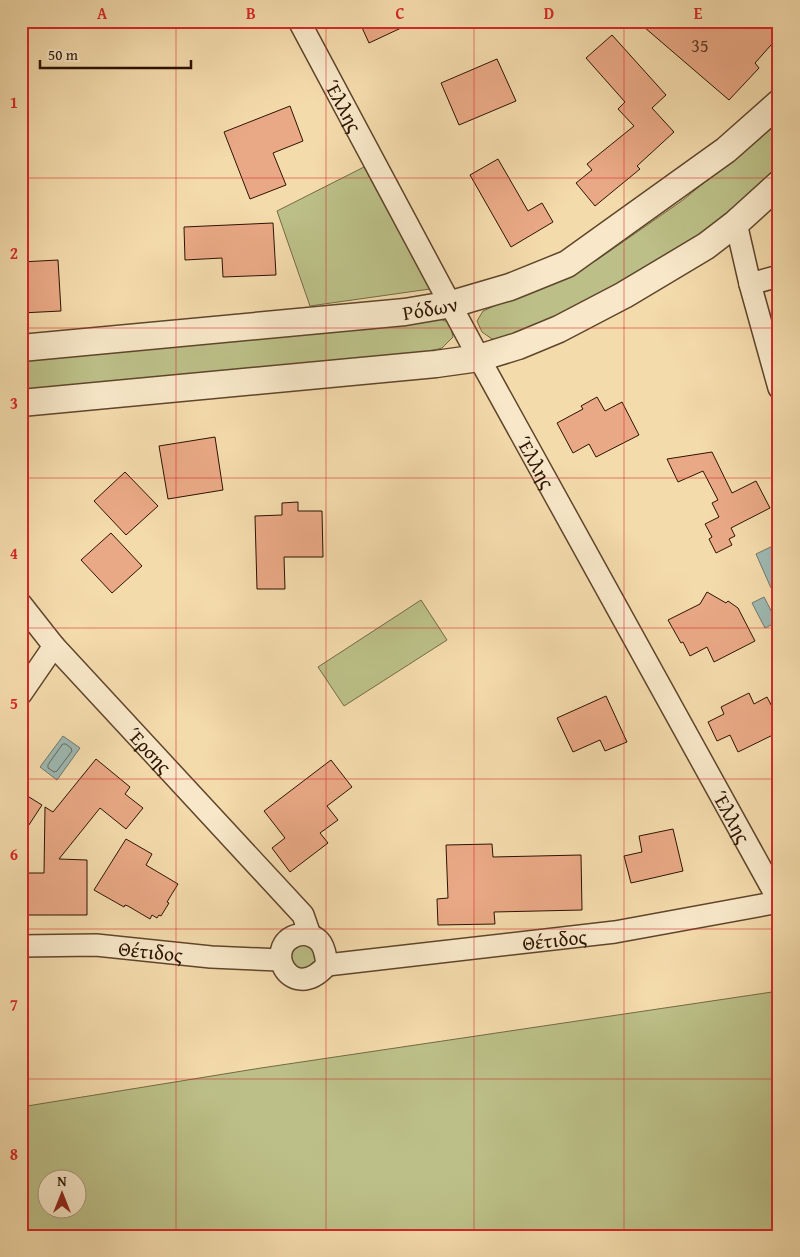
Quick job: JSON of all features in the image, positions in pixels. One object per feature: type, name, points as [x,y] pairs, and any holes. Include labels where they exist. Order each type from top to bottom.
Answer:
[{"type":"street","name":"Έλλης","points":[[299,21],[452,304],[479,358],[779,902]]},
{"type":"street","name":"Ρόδων","points":[[21,348],[405,312],[452,304],[510,286],[567,264],[726,150],[779,103]]},
{"type":"street","points":[[21,403],[436,364],[479,358],[518,346],[559,329],[608,304],[706,246],[736,223],[779,184]]},
{"type":"street","points":[[736,223],[750,284],[779,388]]},
{"type":"street","points":[[750,284],[779,276]]},
{"type":"street","name":"Έρσης","points":[[21,604],[54,646],[303,915],[310,935]]},
{"type":"street","points":[[21,694],[54,646]]},
{"type":"street","points":[[283,894],[290,938]]},
{"type":"street","name":"Θέτιδος","points":[[327,965],[615,932],[779,902]]},
{"type":"street","points":[[296,935],[310,935],[317,938],[326,949],[327,965],[317,975],[303,980],[290,975],[285,970],[280,960],[281,949],[290,938],[296,935]]},
{"type":"street","name":"Θέτιδος","points":[[21,946],[96,945],[211,957],[280,960]]},
{"type":"green space","points":[[779,117],[779,166],[704,232],[613,291],[513,339],[492,339],[482,332],[477,321],[483,311],[597,260],[683,200],[758,138]]},
{"type":"green space","points":[[364,167],[430,289],[310,306],[277,211]]},
{"type":"green space","points":[[435,317],[450,323],[453,337],[442,348],[419,354],[21,390],[21,359]]},
{"type":"green space","points":[[421,600],[447,640],[344,706],[318,667]]},
{"type":"green space","points":[[299,944],[311,945],[317,961],[303,971],[293,965],[291,953]]},
{"type":"green space","points":[[779,991],[779,1236],[21,1236],[21,1107],[261,1068]]},
{"type":"water","points":[[779,543],[779,566],[776,577],[779,585],[771,588],[756,554]]},
{"type":"water","points":[[764,597],[777,622],[765,628],[752,603]]},
{"type":"water","points":[[63,736],[80,748],[57,780],[40,767]]},
{"type":"building","points":[[359,21],[416,21],[369,43]]},
{"type":"building","points":[[637,21],[779,21],[779,36],[755,63],[759,68],[729,100]]},
{"type":"building","points":[[612,35],[666,95],[652,108],[674,132],[637,166],[640,169],[595,206],[576,183],[592,170],[587,164],[634,126],[618,109],[625,102],[586,58]]},
{"type":"building","points":[[497,59],[516,101],[459,125],[441,83]]},
{"type":"building","points":[[290,106],[303,141],[273,153],[286,185],[250,199],[224,132]]},
{"type":"building","points":[[498,159],[528,211],[542,203],[553,222],[511,247],[470,175]]},
{"type":"building","points":[[273,223],[276,275],[223,277],[222,258],[185,260],[184,227]]},
{"type":"building","points":[[58,260],[61,311],[21,313],[21,262]]},
{"type":"building","points":[[597,397],[605,411],[622,402],[639,435],[596,457],[589,444],[573,453],[557,423],[583,409],[581,406]]},
{"type":"building","points":[[215,437],[223,490],[168,499],[159,446]]},
{"type":"building","points":[[712,452],[732,493],[756,481],[770,508],[731,528],[735,536],[729,539],[732,545],[716,553],[709,539],[712,537],[705,524],[719,517],[712,503],[718,500],[703,471],[678,482],[667,459]]},
{"type":"building","points":[[125,472],[158,506],[126,535],[94,501]]},
{"type":"building","points":[[298,502],[298,511],[322,511],[323,557],[284,557],[285,589],[257,589],[255,516],[282,515],[282,503]]},
{"type":"building","points":[[111,533],[142,566],[112,593],[81,560]]},
{"type":"building","points":[[707,592],[726,603],[728,601],[738,608],[755,641],[714,662],[707,647],[690,656],[668,620],[700,604]]},
{"type":"building","points":[[749,693],[754,704],[767,697],[779,720],[779,732],[738,752],[730,735],[717,741],[708,722],[724,714],[721,707]]},
{"type":"building","points":[[606,696],[627,742],[605,751],[600,740],[573,752],[557,718]]},
{"type":"building","points":[[96,759],[130,787],[125,794],[143,808],[126,829],[100,808],[59,859],[87,860],[87,915],[21,915],[21,873],[44,873],[45,807],[53,812]]},
{"type":"building","points":[[331,760],[352,787],[327,806],[338,820],[320,833],[328,843],[290,872],[272,848],[285,838],[264,811]]},
{"type":"building","points":[[21,792],[42,805],[21,837]]},
{"type":"building","points":[[673,829],[683,871],[631,883],[624,856],[642,852],[639,836]]},
{"type":"building","points":[[126,839],[152,854],[146,865],[178,884],[161,916],[159,915],[157,918],[152,915],[150,919],[94,890]]},
{"type":"building","points":[[492,844],[493,857],[581,855],[582,910],[494,912],[495,924],[438,925],[437,899],[448,898],[446,845]]}]
